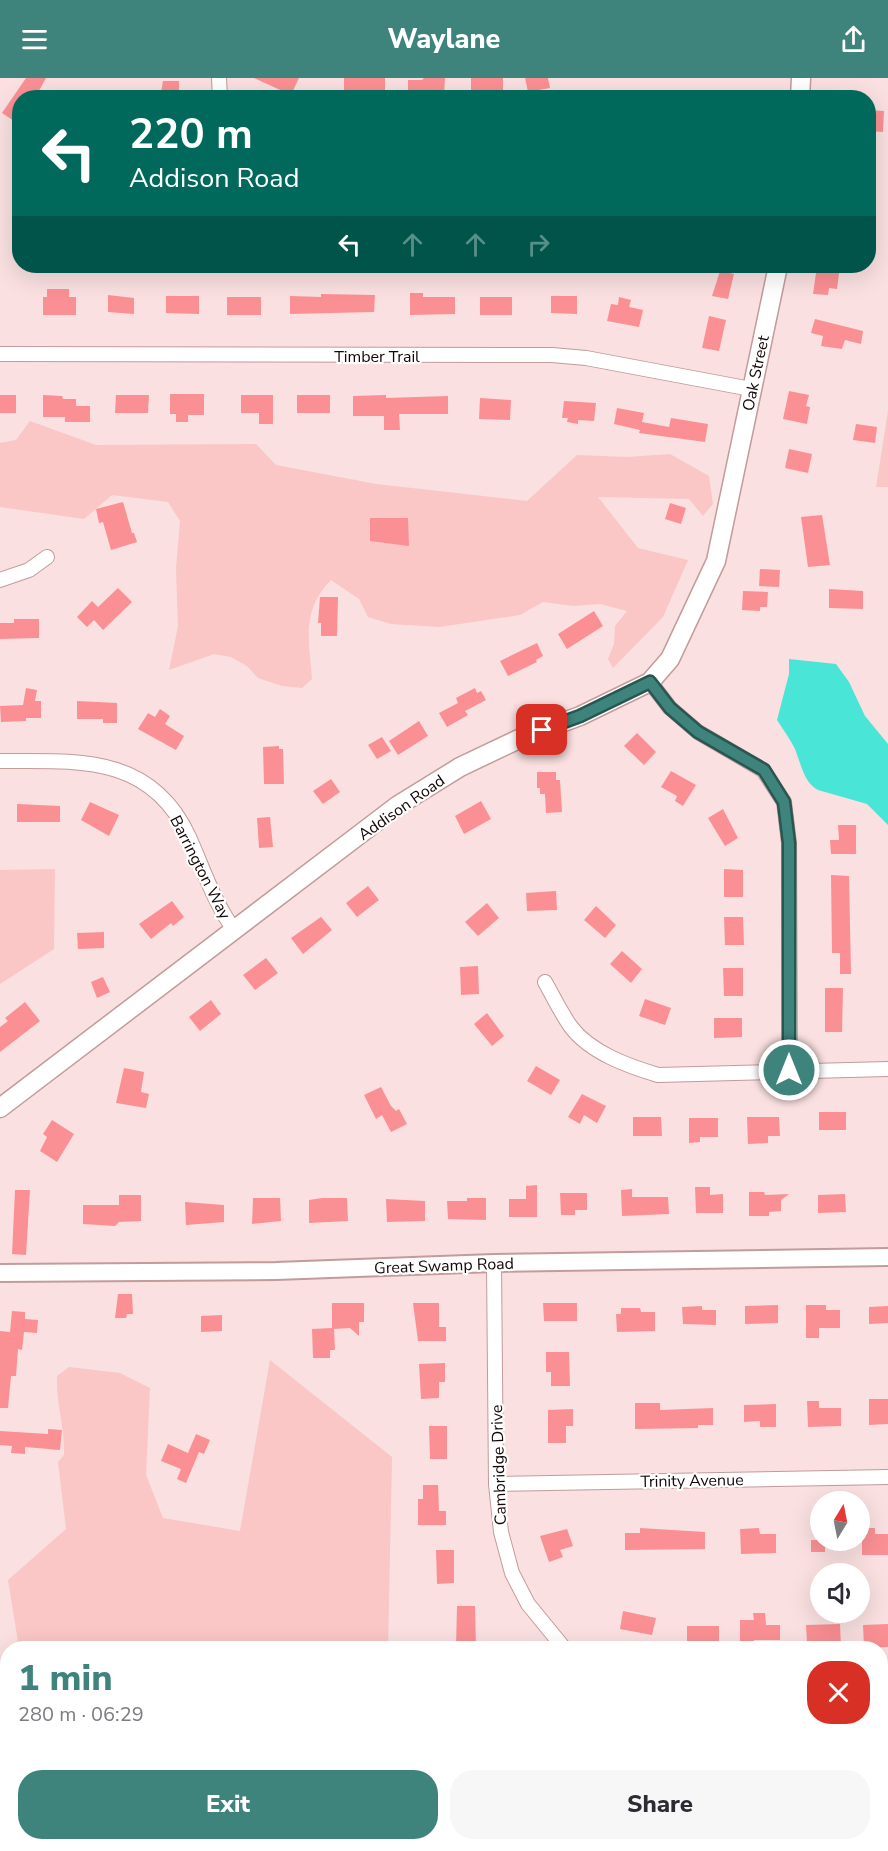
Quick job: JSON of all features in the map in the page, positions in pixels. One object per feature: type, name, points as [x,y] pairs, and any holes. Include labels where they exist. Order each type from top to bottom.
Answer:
[{"type":"main road","name":"Oak Street","points":[[733,480],[776,273]]},
{"type":"main road","name":"Addison Road","points":[[0,1108],[397,806],[460,767],[521,738],[580,716],[650,682],[670,659],[716,561],[733,480]]},
{"type":"street","name":"Timber Trail","points":[[0,354],[552,355],[586,358],[751,389]]},
{"type":"street","points":[[0,580],[29,570],[47,557]]},
{"type":"street","points":[[650,682],[670,708],[698,732],[764,770],[784,802],[789,843],[789,1070]]},
{"type":"street","name":"Barrington Way","points":[[0,761],[85,762],[113,768],[142,780],[164,799],[181,822],[220,907],[235,931]]},
{"type":"street","points":[[544,982],[572,1029],[602,1052],[629,1066],[658,1075],[888,1069]]},
{"type":"street","name":"Great Swamp Road","points":[[0,1273],[276,1271],[494,1263],[888,1257]]},
{"type":"street","name":"Cambridge Drive","points":[[494,1263],[496,1484],[501,1532],[512,1573],[528,1604],[558,1641]]},
{"type":"street","name":"Trinity Avenue","points":[[496,1484],[888,1477]]},
{"type":"shaded area","points":[[888,411],[888,487],[876,487]]},
{"type":"shaded area","points":[[30,421],[96,445],[256,444],[276,465],[376,484],[527,501],[577,455],[627,457],[670,454],[709,476],[713,504],[703,516],[689,499],[598,497],[638,548],[688,560],[663,617],[613,668],[608,659],[614,644],[615,626],[627,611],[600,604],[573,606],[543,602],[520,615],[439,627],[391,624],[368,617],[359,599],[331,580],[321,592],[311,614],[309,638],[312,679],[302,688],[282,686],[258,678],[247,666],[231,657],[214,654],[169,670],[178,626],[176,568],[180,521],[168,502],[112,495],[84,519],[0,507],[0,443],[16,440]]},
{"type":"shaded area","points":[[55,869],[54,949],[0,984],[0,870]]},
{"type":"shaded area","points":[[270,1360],[392,1457],[388,1641],[18,1641],[8,1580],[66,1529],[58,1462],[64,1455],[64,1445],[57,1376],[69,1367],[120,1373],[150,1388],[146,1475],[163,1518],[240,1531]]},
{"type":"water","points":[[789,659],[836,664],[849,682],[865,716],[888,744],[888,825],[867,804],[818,790],[806,778],[795,749],[777,720],[789,674]]},
{"type":"building","points":[[26,78],[46,78],[39,90],[18,90]]},
{"type":"building","points":[[254,78],[299,78],[293,90],[280,90]]},
{"type":"building","points":[[344,78],[385,78],[385,90],[344,90]]},
{"type":"building","points":[[424,78],[445,78],[444,90],[408,90],[408,80]]},
{"type":"building","points":[[471,78],[503,78],[503,90],[471,90]]},
{"type":"building","points":[[525,78],[548,78],[550,88],[528,90]]},
{"type":"building","points":[[163,81],[179,81],[179,90],[161,90]]},
{"type":"building","points":[[12,98],[12,120],[2,113]]},
{"type":"building","points":[[876,110],[884,111],[883,132],[876,132]]},
{"type":"building","points":[[719,273],[734,274],[728,299],[712,296]]},
{"type":"building","points":[[816,273],[839,273],[837,289],[829,288],[828,295],[813,294]]},
{"type":"building","points":[[47,289],[69,289],[69,297],[76,297],[76,315],[43,315],[43,297],[47,297]]},
{"type":"building","points":[[410,293],[423,293],[423,297],[455,297],[455,314],[410,315]]},
{"type":"building","points":[[321,294],[375,295],[374,312],[290,314],[290,296],[321,297]]},
{"type":"building","points":[[108,295],[134,298],[134,314],[108,312]]},
{"type":"building","points":[[166,296],[199,296],[199,314],[166,313]]},
{"type":"building","points":[[551,296],[577,296],[577,314],[551,313]]},
{"type":"building","points":[[227,297],[261,297],[261,315],[227,315]]},
{"type":"building","points":[[480,297],[512,297],[512,315],[480,315]]},
{"type":"building","points":[[619,297],[631,300],[629,307],[643,310],[639,327],[607,321],[611,304],[618,305]]},
{"type":"building","points":[[709,316],[726,320],[719,351],[702,348]]},
{"type":"building","points":[[815,319],[863,331],[861,344],[845,340],[842,349],[821,346],[823,336],[811,333]]},
{"type":"building","points":[[789,391],[809,395],[806,406],[810,407],[807,424],[783,419]]},
{"type":"building","points":[[170,394],[204,394],[204,415],[188,415],[188,422],[176,422],[176,414],[170,414]]},
{"type":"building","points":[[0,395],[16,395],[16,413],[0,413]]},
{"type":"building","points":[[43,395],[76,399],[76,406],[90,406],[90,422],[65,422],[65,417],[43,417]]},
{"type":"building","points":[[116,395],[149,395],[148,413],[115,413]]},
{"type":"building","points":[[241,395],[273,395],[273,424],[259,424],[259,413],[241,413]]},
{"type":"building","points":[[297,395],[330,395],[330,413],[297,413]]},
{"type":"building","points":[[386,395],[386,398],[448,396],[448,414],[399,414],[400,430],[384,430],[384,416],[353,416],[353,396]]},
{"type":"building","points":[[480,398],[511,400],[510,420],[479,419]]},
{"type":"building","points":[[564,401],[596,403],[594,421],[578,420],[578,424],[567,422],[568,418],[562,418]]},
{"type":"building","points":[[617,408],[644,413],[642,422],[669,427],[671,418],[708,424],[705,442],[639,433],[640,430],[614,424]]},
{"type":"building","points":[[856,424],[877,427],[875,443],[853,440]]},
{"type":"building","points":[[789,449],[812,454],[808,473],[785,468]]},
{"type":"building","points":[[123,502],[137,542],[111,550],[103,522],[99,523],[96,509]]},
{"type":"building","points":[[670,503],[686,508],[681,524],[665,519]]},
{"type":"building","points":[[822,515],[830,565],[808,567],[801,517]]},
{"type":"building","points":[[370,518],[408,518],[409,546],[370,541]]},
{"type":"building","points":[[760,569],[780,570],[779,587],[759,586]]},
{"type":"building","points":[[118,588],[132,602],[103,630],[94,620],[87,627],[77,617],[92,601],[98,607]]},
{"type":"building","points":[[829,589],[863,591],[863,609],[829,608]]},
{"type":"building","points":[[743,591],[768,592],[767,607],[760,607],[760,611],[742,610]]},
{"type":"building","points":[[320,597],[338,597],[337,636],[321,636],[321,623],[318,623]]},
{"type":"building","points":[[594,611],[603,626],[567,649],[558,634]]},
{"type":"building","points":[[14,619],[39,619],[39,638],[0,639],[0,623],[14,623]]},
{"type":"building","points":[[537,643],[543,656],[536,660],[537,662],[508,676],[500,661]]},
{"type":"building","points":[[26,688],[37,690],[35,701],[41,701],[41,718],[1,722],[0,706],[23,705]]},
{"type":"building","points":[[475,688],[477,693],[481,691],[486,700],[465,711],[468,715],[447,727],[439,713],[458,703],[456,698]]},
{"type":"building","points":[[77,701],[117,703],[117,723],[103,723],[103,719],[77,719]]},
{"type":"building","points":[[160,709],[170,716],[165,724],[184,736],[176,750],[138,729],[148,713],[155,717]]},
{"type":"building","points":[[419,721],[428,736],[398,755],[389,741]]},
{"type":"building","points":[[637,733],[656,752],[644,765],[624,746]]},
{"type":"building","points":[[382,737],[391,751],[377,759],[368,745]]},
{"type":"building","points":[[279,746],[279,749],[283,749],[284,784],[264,784],[263,747]]},
{"type":"building","points":[[671,771],[696,785],[683,806],[675,801],[677,796],[661,787]]},
{"type":"building","points":[[537,772],[556,772],[556,780],[560,780],[562,812],[546,813],[545,794],[540,794],[540,788],[537,788]]},
{"type":"building","points":[[331,779],[340,792],[323,804],[313,791]]},
{"type":"building","points":[[481,801],[491,819],[464,834],[455,816]]},
{"type":"building","points":[[90,802],[119,815],[109,836],[81,820]]},
{"type":"building","points":[[17,804],[60,806],[60,822],[17,822]]},
{"type":"building","points":[[723,809],[738,838],[725,846],[708,818]]},
{"type":"building","points":[[270,817],[273,847],[259,848],[257,818]]},
{"type":"building","points":[[838,825],[856,825],[856,854],[831,854],[830,840],[839,840]]},
{"type":"building","points":[[724,869],[743,870],[743,897],[724,897]]},
{"type":"building","points":[[831,875],[849,876],[851,974],[840,974],[840,953],[832,953]]},
{"type":"building","points":[[368,886],[379,900],[357,917],[346,903]]},
{"type":"building","points":[[556,891],[557,910],[527,911],[526,893]]},
{"type":"building","points":[[172,901],[184,917],[173,926],[171,923],[151,939],[139,924]]},
{"type":"building","points":[[487,903],[499,918],[478,936],[465,922]]},
{"type":"building","points":[[596,906],[616,925],[605,938],[584,920]]},
{"type":"building","points":[[321,917],[332,930],[303,954],[291,938]]},
{"type":"building","points":[[724,917],[743,917],[744,945],[725,945]]},
{"type":"building","points":[[104,932],[104,948],[78,949],[77,933]]},
{"type":"building","points":[[622,951],[642,969],[631,983],[610,964]]},
{"type":"building","points":[[266,958],[278,973],[255,990],[243,975]]},
{"type":"building","points":[[478,966],[479,994],[461,995],[460,967]]},
{"type":"building","points":[[723,968],[743,968],[743,996],[724,996]]},
{"type":"building","points":[[103,977],[110,992],[97,998],[91,982]]},
{"type":"building","points":[[825,988],[843,988],[842,1032],[825,1032]]},
{"type":"building","points":[[645,999],[671,1008],[665,1025],[639,1016]]},
{"type":"building","points":[[211,1000],[221,1014],[200,1031],[189,1017]]},
{"type":"building","points":[[25,1002],[40,1021],[0,1052],[0,1027],[8,1021],[5,1018]]},
{"type":"building","points":[[487,1013],[504,1036],[492,1046],[474,1024]]},
{"type":"building","points":[[714,1018],[742,1018],[742,1037],[714,1038]]},
{"type":"building","points":[[536,1066],[560,1080],[551,1095],[527,1081]]},
{"type":"building","points":[[124,1068],[144,1072],[141,1092],[149,1094],[146,1108],[116,1103]]},
{"type":"building","points":[[381,1087],[391,1106],[396,1111],[399,1109],[407,1124],[391,1132],[382,1115],[376,1119],[364,1095]]},
{"type":"building","points":[[582,1094],[606,1106],[597,1123],[584,1115],[580,1124],[568,1117]]},
{"type":"building","points":[[819,1112],[846,1112],[846,1130],[819,1130]]},
{"type":"building","points":[[633,1117],[661,1117],[662,1136],[633,1136]]},
{"type":"building","points":[[747,1117],[779,1117],[780,1136],[768,1136],[768,1143],[748,1144]]},
{"type":"building","points":[[689,1118],[718,1118],[718,1137],[700,1137],[700,1142],[689,1143]]},
{"type":"building","points":[[52,1120],[74,1134],[57,1162],[40,1151],[47,1137],[43,1134]]},
{"type":"building","points":[[537,1185],[537,1217],[509,1217],[509,1199],[526,1199],[526,1186]]},
{"type":"building","points":[[695,1187],[710,1187],[710,1195],[723,1194],[723,1213],[696,1213]]},
{"type":"building","points":[[632,1189],[632,1197],[668,1197],[669,1214],[622,1216],[621,1190]]},
{"type":"building","points":[[15,1190],[30,1190],[26,1255],[12,1254]]},
{"type":"building","points":[[749,1192],[764,1192],[765,1195],[789,1194],[781,1200],[781,1211],[769,1212],[769,1216],[749,1216]]},
{"type":"building","points":[[560,1193],[587,1193],[587,1210],[575,1210],[575,1215],[561,1215]]},
{"type":"building","points":[[845,1194],[846,1212],[818,1213],[818,1195]]},
{"type":"building","points":[[119,1195],[141,1195],[141,1221],[119,1222],[115,1226],[83,1224],[83,1205],[119,1205]]},
{"type":"building","points":[[253,1198],[280,1198],[281,1221],[252,1224]]},
{"type":"building","points":[[347,1198],[348,1221],[309,1223],[309,1200]]},
{"type":"building","points":[[467,1198],[486,1198],[486,1220],[448,1219],[447,1201],[467,1201]]},
{"type":"building","points":[[386,1199],[425,1201],[425,1221],[387,1222]]},
{"type":"building","points":[[185,1202],[224,1205],[224,1222],[186,1225]]},
{"type":"building","points":[[118,1294],[132,1294],[133,1314],[127,1314],[126,1318],[115,1318]]},
{"type":"building","points":[[332,1303],[364,1303],[364,1322],[359,1322],[359,1336],[350,1328],[334,1329],[335,1350],[330,1350],[330,1358],[313,1358],[312,1329],[332,1328]]},
{"type":"building","points":[[413,1303],[439,1303],[439,1327],[446,1327],[446,1341],[418,1341]]},
{"type":"building","points":[[543,1303],[577,1303],[577,1321],[544,1321]]},
{"type":"building","points":[[778,1305],[778,1323],[745,1324],[745,1306]]},
{"type":"building","points":[[806,1305],[826,1305],[826,1310],[840,1310],[840,1328],[819,1328],[819,1338],[806,1338]]},
{"type":"building","points":[[702,1306],[702,1310],[716,1310],[716,1325],[683,1324],[682,1307]]},
{"type":"building","points":[[888,1306],[888,1323],[869,1324],[869,1307]]},
{"type":"building","points":[[621,1308],[640,1308],[641,1312],[655,1312],[655,1331],[617,1332],[616,1314],[621,1314]]},
{"type":"building","points":[[12,1311],[25,1312],[25,1319],[38,1320],[37,1333],[24,1332],[22,1350],[18,1349],[16,1376],[11,1376],[8,1408],[0,1408],[0,1331],[10,1332]]},
{"type":"building","points":[[222,1315],[222,1331],[201,1332],[201,1316]]},
{"type":"building","points":[[546,1352],[569,1352],[570,1386],[551,1386],[551,1372],[546,1372]]},
{"type":"building","points":[[445,1363],[445,1382],[439,1382],[439,1398],[421,1399],[419,1364]]},
{"type":"building","points":[[869,1399],[888,1399],[888,1424],[869,1425]]},
{"type":"building","points":[[807,1401],[819,1401],[819,1408],[841,1408],[841,1426],[808,1427]]},
{"type":"building","points":[[635,1403],[660,1403],[660,1410],[713,1408],[713,1425],[698,1425],[698,1428],[635,1429]]},
{"type":"building","points":[[776,1404],[776,1427],[760,1427],[760,1421],[744,1422],[744,1405]]},
{"type":"building","points":[[573,1409],[573,1426],[566,1426],[566,1443],[548,1443],[548,1410]]},
{"type":"building","points":[[429,1426],[447,1426],[447,1459],[430,1459]]},
{"type":"building","points":[[48,1429],[62,1430],[60,1450],[25,1447],[25,1454],[11,1453],[12,1446],[0,1445],[0,1431],[48,1434]]},
{"type":"building","points":[[196,1434],[210,1440],[204,1454],[199,1452],[186,1483],[177,1479],[181,1469],[161,1461],[168,1444],[188,1453]]},
{"type":"building","points":[[423,1485],[438,1485],[439,1511],[446,1511],[446,1525],[418,1525],[418,1499],[423,1499]]},
{"type":"building","points":[[640,1528],[705,1532],[705,1549],[625,1550],[625,1533],[640,1533]]},
{"type":"building","points":[[759,1528],[760,1534],[776,1534],[776,1553],[741,1554],[740,1529]]},
{"type":"building","points":[[870,1528],[875,1528],[875,1534],[888,1534],[888,1555],[862,1555],[862,1551],[870,1551]]},
{"type":"building","points":[[567,1529],[573,1546],[560,1550],[563,1557],[549,1562],[540,1536]]},
{"type":"building","points":[[436,1550],[454,1550],[454,1583],[437,1584]]},
{"type":"building","points":[[457,1606],[475,1606],[476,1641],[456,1641]]},
{"type":"building","points":[[623,1611],[656,1618],[652,1635],[620,1629]]},
{"type":"building","points":[[753,1613],[765,1613],[766,1625],[780,1625],[780,1640],[740,1641],[740,1620],[754,1620]]},
{"type":"building","points":[[840,1624],[841,1641],[807,1641],[806,1625]]},
{"type":"building","points":[[888,1624],[888,1641],[864,1641],[863,1625]]},
{"type":"building","points":[[687,1626],[719,1626],[719,1641],[687,1641]]},
{"type":"route","points":[[542,730],[580,716],[650,682],[670,708],[698,732],[764,770],[784,802],[789,843],[789,1070]]}]
